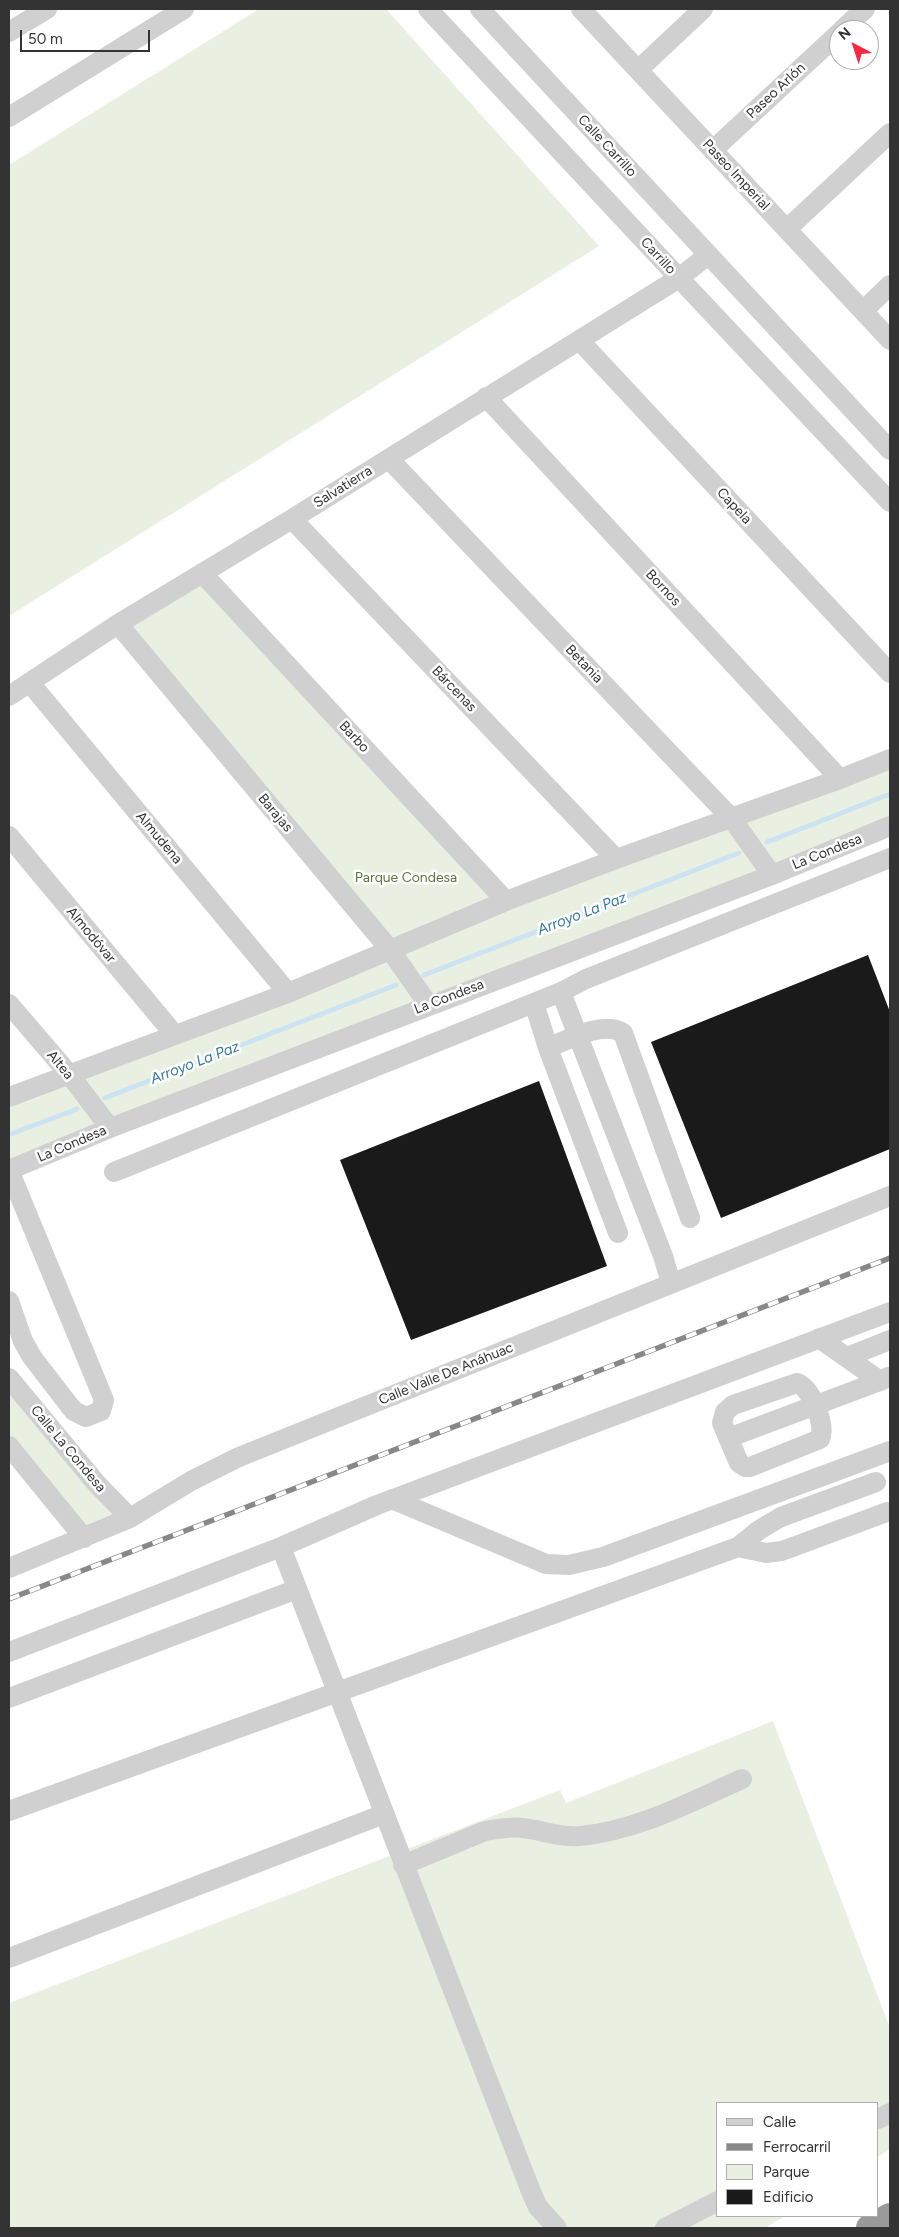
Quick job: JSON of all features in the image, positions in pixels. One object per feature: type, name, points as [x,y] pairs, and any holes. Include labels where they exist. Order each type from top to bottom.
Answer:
[{"type":"highway","points":[[870,2228],[890,2217]]},
{"type":"street","points":[[9,32],[47,9]]},
{"type":"street","points":[[9,117],[184,9]]},
{"type":"street","name":"Carrillo","points":[[428,9],[678,278],[890,502]]},
{"type":"street","name":"Calle Carrillo","points":[[480,9],[890,450]]},
{"type":"street","name":"Paseo Imperial","points":[[581,9],[890,340]]},
{"type":"street","points":[[638,70],[703,9]]},
{"type":"street","points":[[853,20],[865,9]]},
{"type":"street","name":"Paseo Arlón","points":[[713,150],[829,42]]},
{"type":"street","points":[[787,229],[890,133]]},
{"type":"street","points":[[678,278],[708,256]]},
{"type":"street","name":"Salvatierra","points":[[9,696],[30,684],[118,624],[292,519],[678,278]]},
{"type":"street","points":[[862,311],[890,285]]},
{"type":"street","name":"Capela","points":[[578,340],[890,673]]},
{"type":"street","name":"Bornos","points":[[486,397],[840,779]]},
{"type":"street","name":"Betania","points":[[389,459],[732,819],[772,874]]},
{"type":"street","name":"Bárcenas","points":[[292,519],[616,859]]},
{"type":"street","name":"Barbo","points":[[202,572],[506,901]]},
{"type":"street","name":"Barajas","points":[[118,624],[391,951],[428,1004]]},
{"type":"street","name":"Almudena","points":[[30,684],[288,993]]},
{"type":"street","points":[[9,1097],[288,993],[506,901],[890,759]]},
{"type":"street","name":"La Condesa","points":[[9,1170],[110,1128],[428,1004],[772,874],[890,826]]},
{"type":"street","name":"Almodóvar","points":[[9,836],[174,1034]]},
{"type":"street","points":[[114,1172],[890,858]]},
{"type":"street","points":[[561,992],[663,1256],[671,1283]]},
{"type":"street","points":[[534,1003],[548,1048],[618,1233]]},
{"type":"street","name":"Altea","points":[[9,1004],[68,1074],[110,1128]]},
{"type":"street","points":[[548,1048],[604,1028],[617,1029],[623,1033],[690,1218]]},
{"type":"street","points":[[9,1170],[104,1400],[101,1411],[86,1417],[74,1411],[68,1405],[32,1357],[23,1341],[9,1301]]},
{"type":"street","name":"Calle Valle De Anáhuac","points":[[9,1568],[130,1518],[191,1481],[239,1457],[890,1196]]},
{"type":"street","points":[[9,1652],[281,1547],[392,1499],[890,1312]]},
{"type":"street","points":[[819,1338],[885,1379]]},
{"type":"street","points":[[847,1357],[890,1340]]},
{"type":"street","name":"Calle La Condesa","points":[[9,1378],[96,1483],[130,1518]]},
{"type":"street","points":[[728,1438],[885,1379]]},
{"type":"street","points":[[797,1383],[802,1385],[809,1393],[822,1427],[820,1439],[750,1467],[745,1467],[739,1463],[728,1438],[722,1423],[724,1412],[733,1405],[797,1383]]},
{"type":"street","points":[[9,1446],[84,1538]]},
{"type":"street","points":[[392,1499],[546,1564],[569,1565],[603,1557],[890,1451]]},
{"type":"street","points":[[738,1547],[766,1553],[782,1551],[889,1517],[867,1458]]},
{"type":"street","points":[[9,1811],[738,1547],[773,1521],[876,1482]]},
{"type":"street","points":[[281,1547],[403,1866],[532,2194],[538,2208],[557,2228]]},
{"type":"street","points":[[9,1698],[297,1590]]},
{"type":"street","points":[[403,1866],[485,1831],[522,1828],[560,1836],[601,1833],[670,1811],[742,1779]]},
{"type":"street","points":[[9,1958],[384,1814]]},
{"type":"street","points":[[665,2228],[716,2202]]},
{"type":"green space","points":[[259,9],[386,9],[599,246],[9,616],[9,165]]},
{"type":"green space","name":"Parque Condesa","points":[[202,573],[506,901],[890,759],[890,826],[9,1170],[9,1097],[390,951],[118,624]]},
{"type":"green space","points":[[9,1378],[130,1518],[84,1538],[9,1446]]},
{"type":"green space","points":[[773,1721],[890,2028],[890,2149],[879,2156],[879,2102],[716,2102],[716,2217],[783,2217],[765,2228],[9,2228],[9,2003],[560,1790],[566,1803]]},
{"type":"building","points":[[868,955],[890,1012],[890,1149],[721,1218],[651,1042]]},
{"type":"building","points":[[539,1081],[607,1266],[411,1340],[340,1160]]},
{"type":"waterway","name":"Arroyo La Paz","points":[[767,842],[890,794]]},
{"type":"waterway","name":"Arroyo La Paz","points":[[424,975],[739,853]]},
{"type":"waterway","name":"Arroyo La Paz","points":[[105,1098],[396,985]]},
{"type":"waterway","name":"Arroyo La Paz","points":[[11,1134],[77,1109]]},
{"type":"railway","points":[[9,1599],[890,1258]]}]
